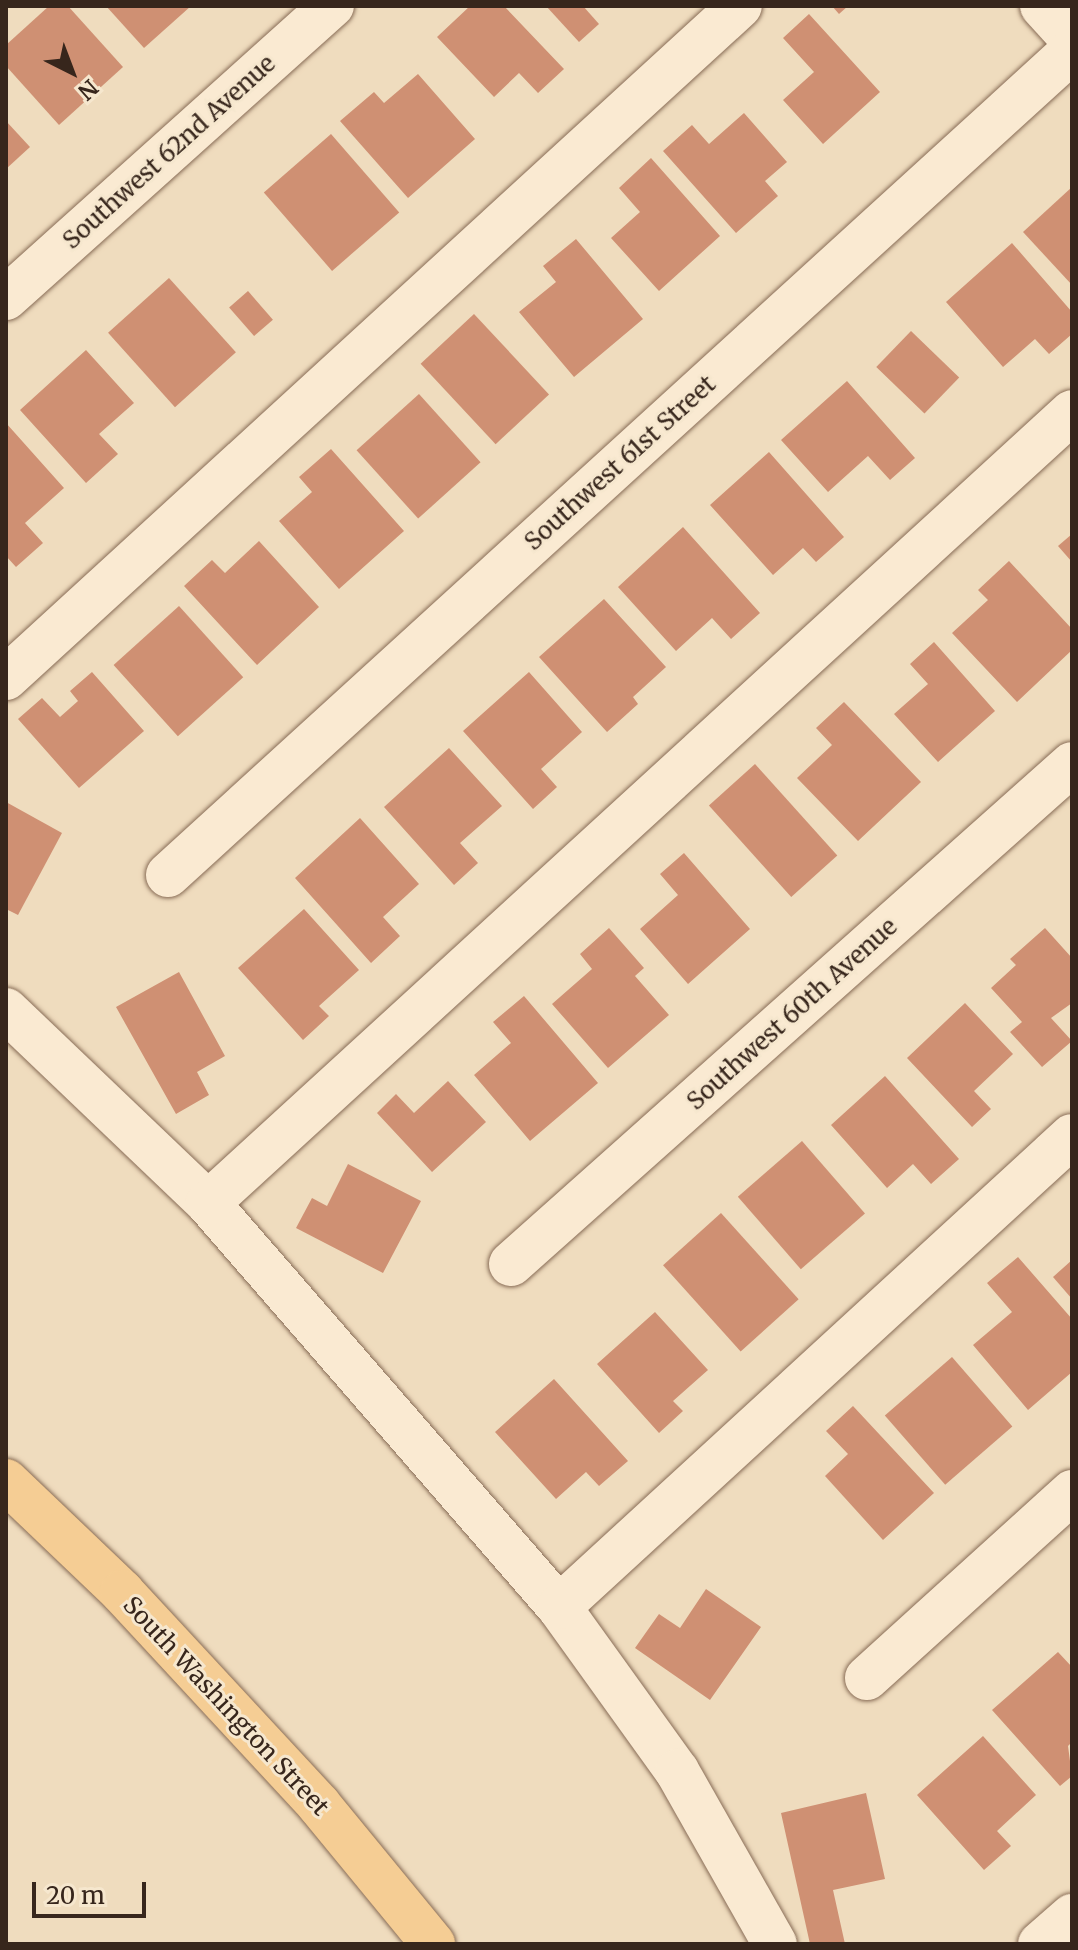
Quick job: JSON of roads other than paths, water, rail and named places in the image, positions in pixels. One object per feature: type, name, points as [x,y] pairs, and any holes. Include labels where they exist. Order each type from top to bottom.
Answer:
[{"type":"main road","name":"South Washington Street","points":[[6,1481],[122,1592],[319,1805],[433,1944]]},
{"type":"street","name":"Southwest 62nd Avenue","points":[[6,298],[332,6]]},
{"type":"street","points":[[6,678],[740,6]]},
{"type":"street","points":[[1042,6],[1072,39]]},
{"type":"street","name":"Southwest 61st Street","points":[[168,875],[1072,51]]},
{"type":"street","points":[[208,1203],[1072,412]]},
{"type":"street","name":"Southwest 60th Avenue","points":[[511,1264],[1072,764]]},
{"type":"street","points":[[6,1010],[208,1203],[559,1607],[677,1771],[775,1944]]},
{"type":"street","points":[[559,1607],[1072,1136]]},
{"type":"street","points":[[867,1678],[1072,1492]]},
{"type":"street","points":[[1040,1944],[1072,1916]]}]
